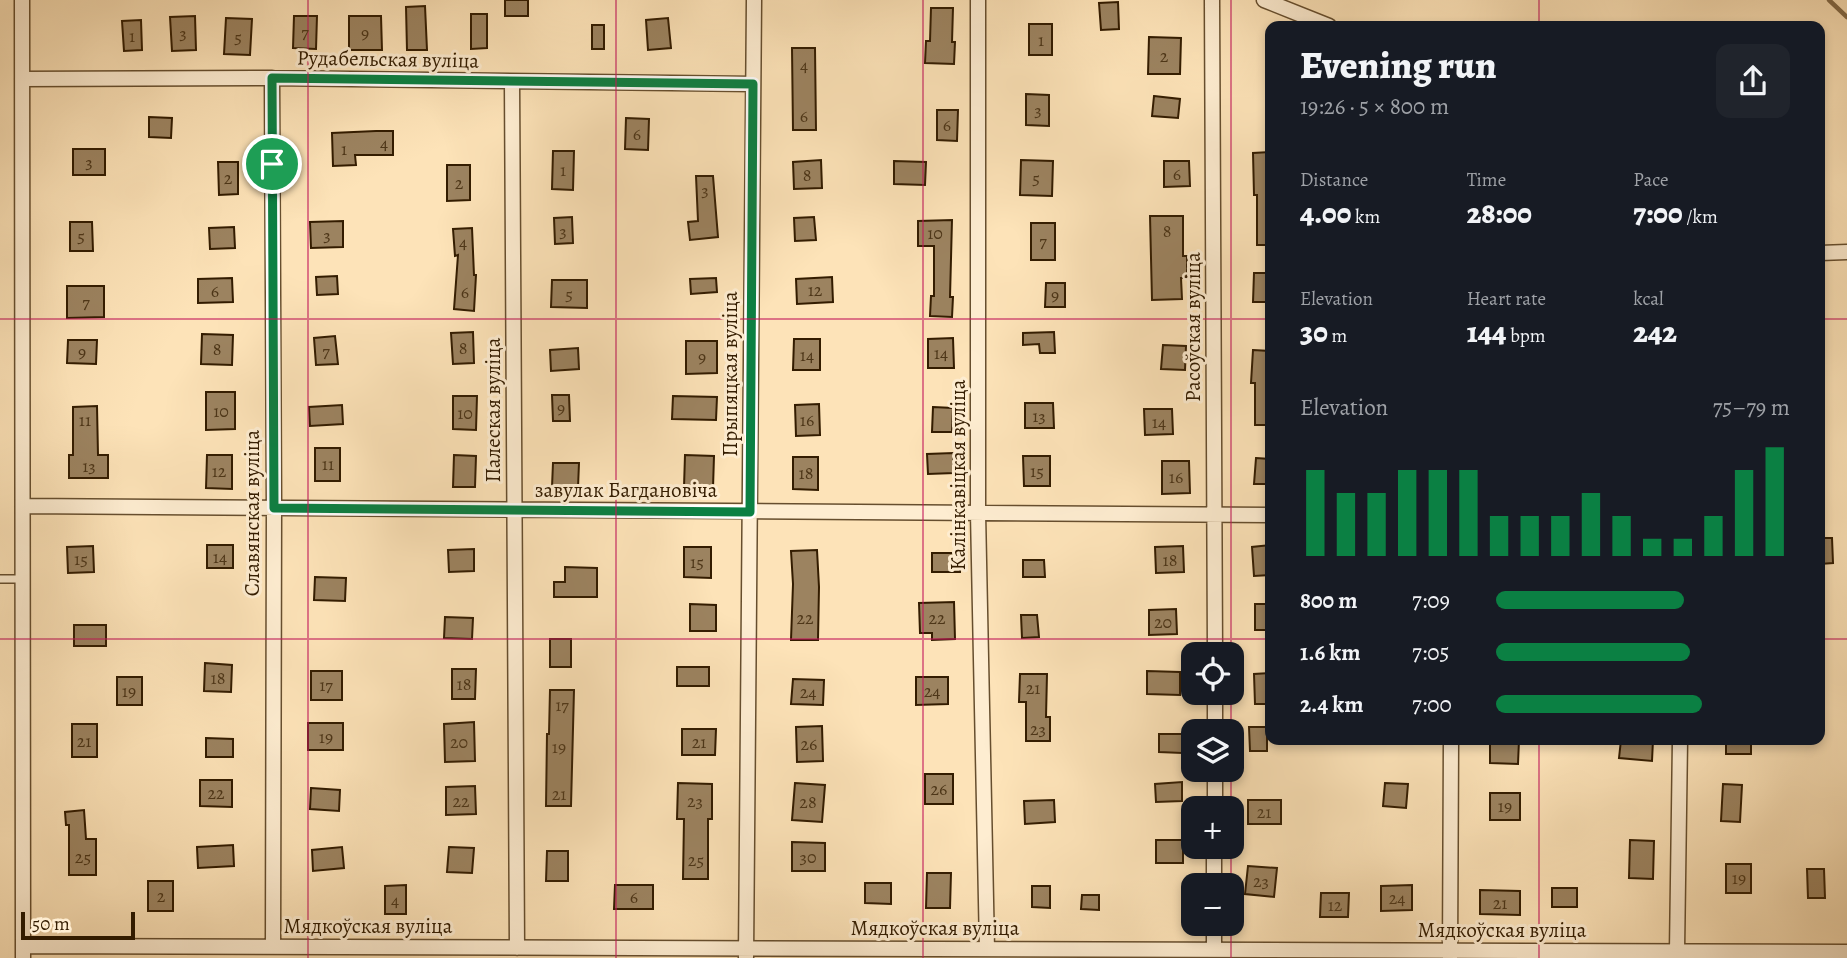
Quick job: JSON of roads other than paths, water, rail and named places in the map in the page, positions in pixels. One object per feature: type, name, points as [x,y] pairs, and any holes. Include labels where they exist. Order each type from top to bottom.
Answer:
[{"type":"street","points":[[22,0],[23,952]]},
{"type":"street","name":"Прыпяцкая вуліца","points":[[746,953],[754,0]]},
{"type":"street","name":"Калінкавіцкая вуліца","points":[[978,0],[978,513],[987,949]]},
{"type":"street","name":"Расоўская вуліца","points":[[1212,0],[1214,642]]},
{"type":"street","points":[[1264,0],[1316,21]]},
{"type":"street","name":"Рудабельская вуліца","points":[[22,79],[272,78],[753,84]]},
{"type":"street","name":"Славянская вуліца","points":[[272,78],[273,947]]},
{"type":"street","name":"Палеская вуліца","points":[[512,82],[517,948]]},
{"type":"street","points":[[1825,253],[1847,252]]},
{"type":"street","name":"завулак Багдановіча","points":[[23,506],[1265,515]]},
{"type":"street","points":[[1450,954],[1451,745]]},
{"type":"street","points":[[1677,951],[1680,745]]},
{"type":"street","points":[[1214,936],[1214,950]]},
{"type":"street","name":"Мядкоўская вуліца","points":[[23,952],[273,947],[746,953],[987,949],[1450,954],[1847,951]]},
{"type":"lane","points":[[0,579],[23,579]]},
{"type":"waterway","points":[[1829,0],[1847,17]]}]
